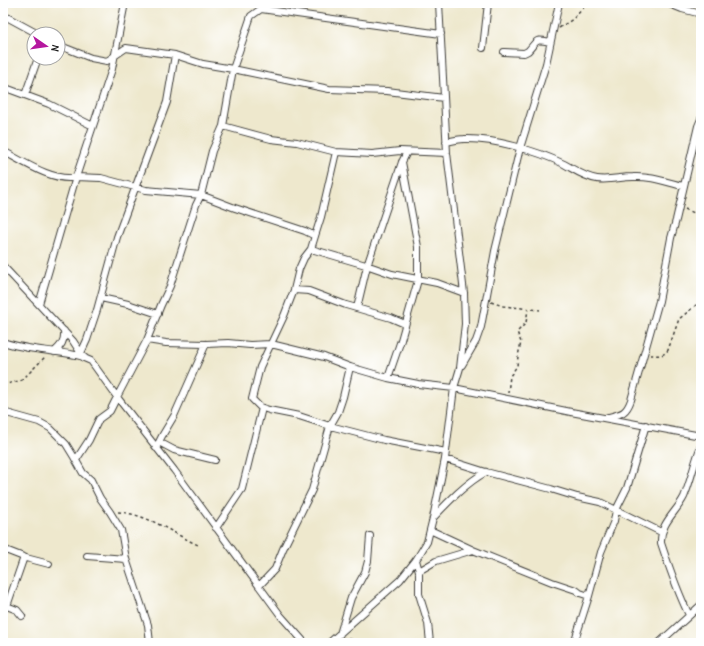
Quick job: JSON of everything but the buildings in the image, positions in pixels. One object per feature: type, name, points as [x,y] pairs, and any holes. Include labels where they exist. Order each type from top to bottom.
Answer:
[{"type":"street","points":[[39,304],[76,177],[105,92],[115,54],[116,42],[122,23],[125,3]]},
{"type":"street","points":[[271,10],[273,3]]},
{"type":"street","points":[[331,641],[400,580],[416,560],[427,542],[434,518],[445,459],[454,388],[460,368],[465,324],[464,293],[446,142],[439,3]]},
{"type":"street","points":[[483,48],[488,3]]},
{"type":"street","points":[[460,368],[478,335],[495,251],[520,148],[546,64],[559,3]]},
{"type":"street","points":[[666,3],[682,10],[701,14]]},
{"type":"street","points":[[76,460],[89,440],[99,419],[110,411],[147,340],[170,286],[196,205],[201,195],[212,151],[223,126],[233,69],[251,16],[261,9],[441,34]]},
{"type":"street","points":[[3,15],[26,27]]},
{"type":"street","points":[[504,52],[524,53],[528,51],[532,44],[536,41],[540,40],[550,42]]},
{"type":"street","points":[[66,48],[91,58],[107,61],[115,54],[126,48],[175,55],[203,64],[329,90],[387,91],[444,98]]},
{"type":"street","points":[[83,356],[101,298],[117,237],[137,187],[149,147],[167,102],[175,55]]},
{"type":"street","points":[[25,95],[35,66]]},
{"type":"street","points":[[3,87],[67,112],[93,126]]},
{"type":"street","points":[[606,418],[621,414],[627,410],[631,400],[659,300],[683,186],[701,119]]},
{"type":"street","points":[[223,126],[271,139],[297,142],[336,152],[372,154],[400,151],[447,153]]},
{"type":"street","points":[[446,142],[464,139],[475,140],[537,152],[564,164],[576,172],[595,179],[606,180],[634,177],[648,178],[683,186]]},
{"type":"street","points":[[3,151],[47,174],[65,178],[101,178],[146,190],[201,195],[305,231],[315,236]]},
{"type":"street","points":[[336,152],[321,217],[311,249],[304,258],[294,290],[260,367],[252,399],[262,408],[305,418],[384,440],[446,452]]},
{"type":"street","points":[[357,308],[367,266],[402,162],[407,152]]},
{"type":"street","points":[[388,378],[401,340],[418,280],[418,247],[402,162]]},
{"type":"street","points":[[311,249],[392,274],[437,283],[464,293]]},
{"type":"street","points":[[3,266],[73,341],[83,356]]},
{"type":"street","points":[[294,290],[309,291],[346,305],[391,318],[405,324]]},
{"type":"street","points":[[101,298],[128,304],[158,314]]},
{"type":"street","points":[[51,352],[61,346],[64,331]]},
{"type":"street","points":[[147,340],[166,343],[206,344],[228,342],[250,345],[271,344],[324,357],[350,367],[388,378],[418,384],[454,388],[701,436]]},
{"type":"street","points":[[3,342],[27,349],[83,356],[91,361],[281,616],[305,643]]},
{"type":"street","points":[[156,448],[174,416],[206,344]]},
{"type":"street","points":[[259,586],[275,569],[283,549],[312,490],[330,426],[338,412],[350,367]]},
{"type":"street","points":[[216,528],[242,489],[262,408]]},
{"type":"street","points":[[3,412],[39,422],[50,428],[66,444],[82,473],[91,480],[100,498],[121,530],[126,559],[148,625],[150,643]]},
{"type":"street","points":[[574,643],[589,596],[600,552],[614,521],[616,510],[627,488],[646,425]]},
{"type":"street","points":[[159,442],[174,450],[215,460]]},
{"type":"street","points":[[689,615],[680,598],[661,543],[661,532],[683,498],[701,446]]},
{"type":"street","points":[[445,459],[486,472],[600,502],[661,532]]},
{"type":"street","points":[[434,518],[471,482],[486,472]]},
{"type":"street","points":[[430,530],[473,550],[552,582],[576,590],[580,594],[589,596]]},
{"type":"street","points":[[340,634],[351,598],[365,572],[368,561],[370,536]]},
{"type":"street","points":[[3,549],[49,564]]},
{"type":"street","points":[[419,571],[436,561],[473,550]]},
{"type":"street","points":[[87,556],[126,559]]},
{"type":"street","points":[[22,616],[17,610],[5,605],[24,557]]},
{"type":"street","points":[[416,560],[419,571],[418,594],[428,623],[430,643]]},
{"type":"street","points":[[659,643],[701,605]]},
{"type":"street","points":[[331,641],[352,643]]},
{"type":"path","points":[[552,31],[564,26],[588,3]]},
{"type":"path","points":[[680,206],[701,216]]},
{"type":"path","points":[[486,299],[494,304],[540,310]]},
{"type":"path","points":[[644,355],[666,354],[679,319],[701,299]]},
{"type":"path","points":[[506,399],[510,376],[517,366],[521,342],[517,332],[526,323],[528,309]]},
{"type":"path","points":[[3,385],[22,380],[51,352]]},
{"type":"path","points":[[110,512],[128,513],[152,520],[182,538],[198,545]]}]
